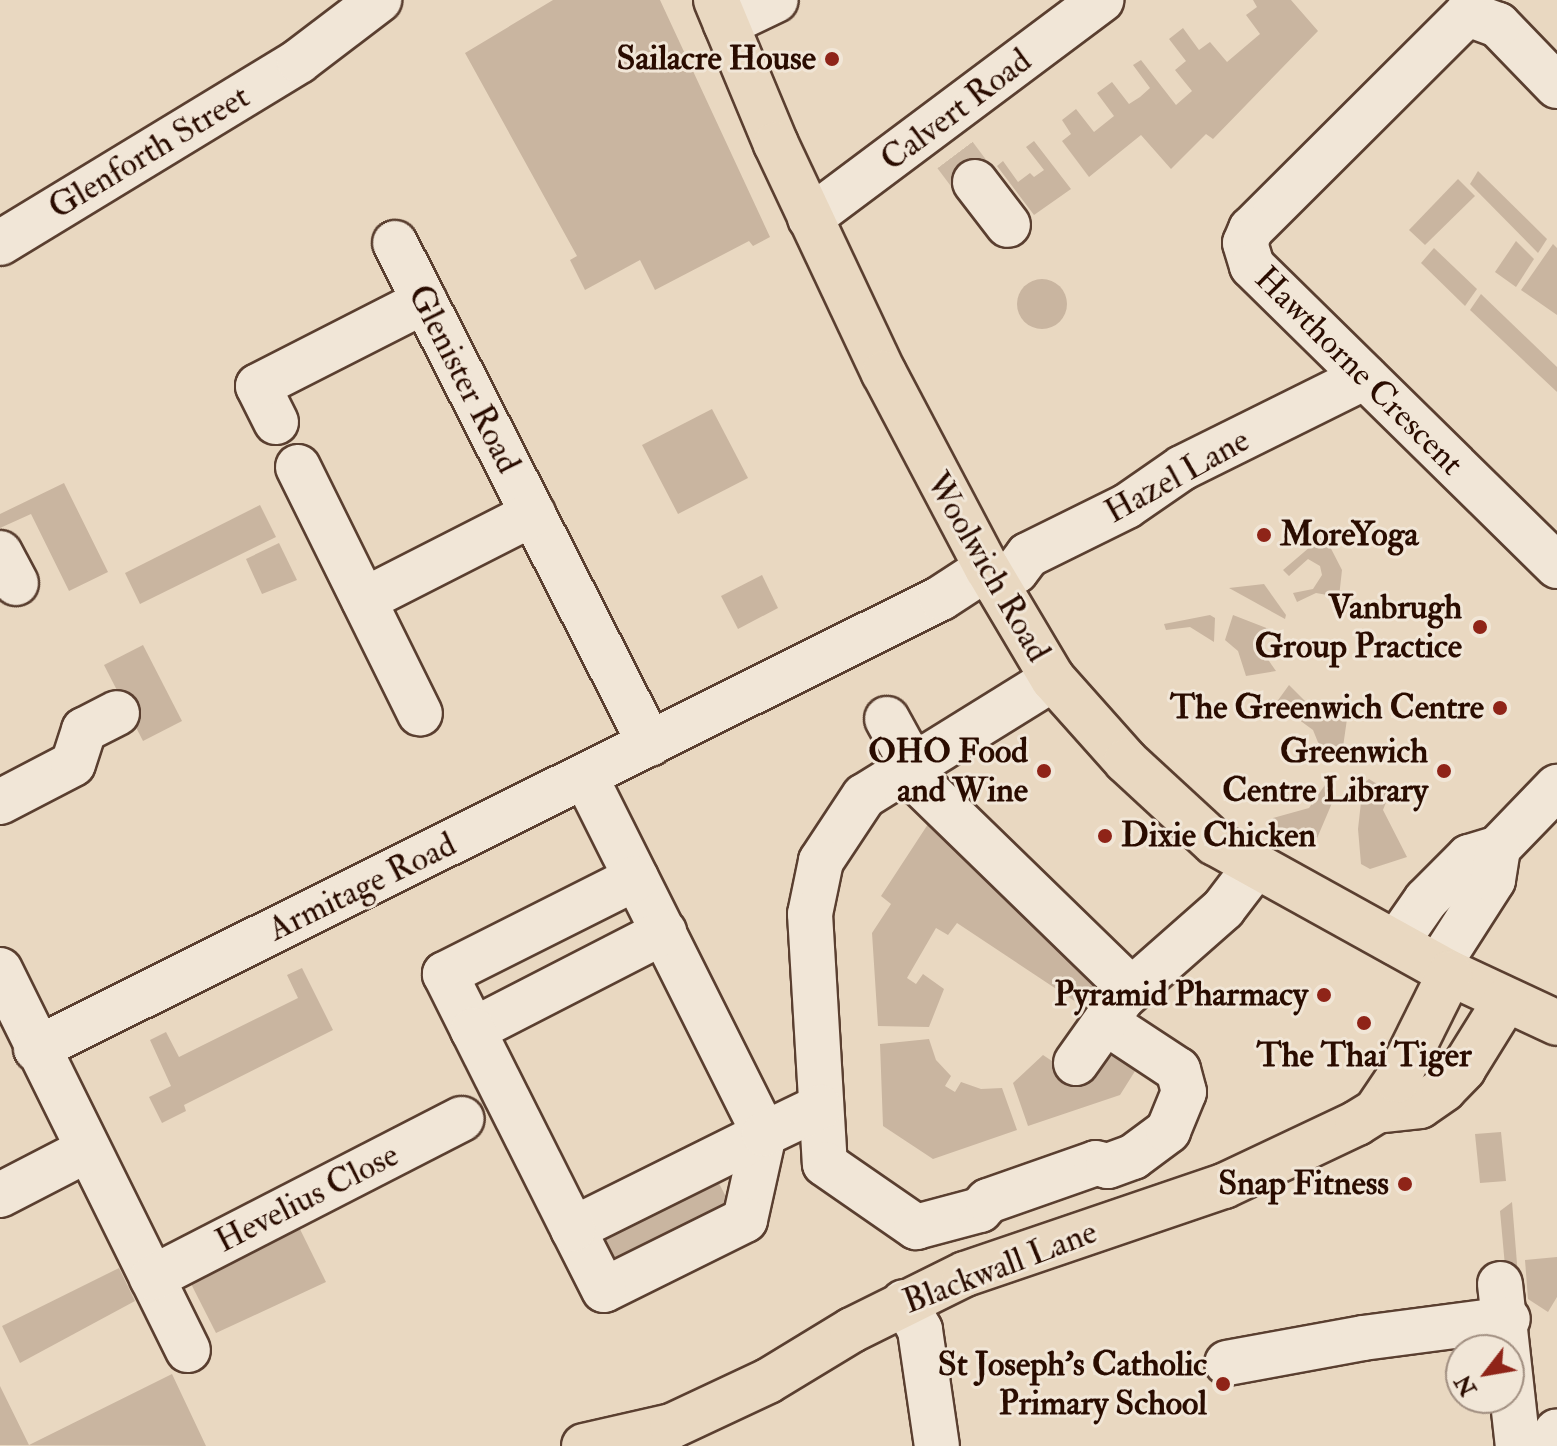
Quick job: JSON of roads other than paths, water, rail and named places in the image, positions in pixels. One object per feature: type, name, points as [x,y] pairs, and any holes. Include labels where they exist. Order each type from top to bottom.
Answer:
[{"type":"main road","name":"Woolwich Road","points":[[721,12],[810,218],[991,576],[1053,679],[1165,800],[1215,843],[1444,969],[1557,1023]]},
{"type":"main road","points":[[1376,1111],[1421,1038],[1444,969]]},
{"type":"main road","name":"Blackwall Lane","points":[[601,1444],[672,1426],[718,1406],[904,1302],[1005,1259],[1224,1186],[1376,1111],[1420,1106],[1444,1089],[1463,1069],[1506,1000]]},
{"type":"street","name":"Glenforth Street","points":[[0,243],[299,61],[379,0]]},
{"type":"street","points":[[721,12],[776,0]]},
{"type":"street","name":"Calvert Road","points":[[810,218],[955,155],[1101,0]]},
{"type":"street","name":"Hawthorne Crescent","points":[[1551,547],[1365,377],[1252,266],[1245,243],[1251,229],[1467,14],[1498,25],[1557,86]]},
{"type":"street","points":[[955,155],[1008,225]]},
{"type":"street","name":"Glenister Road","points":[[395,243],[650,744]]},
{"type":"street","points":[[267,404],[425,301]]},
{"type":"street","name":"Hazel Lane","points":[[991,576],[1016,571],[1028,555],[1127,506],[1182,468],[1365,377]]},
{"type":"street","points":[[298,467],[420,714]]},
{"type":"street","name":"Glenister Road","points":[[364,600],[533,514]]},
{"type":"street","name":"Armitage Road","points":[[36,1049],[950,593],[991,576]]},
{"type":"street","points":[[887,719],[911,770],[1178,1070],[1184,1092],[1168,1131],[1133,1157],[1108,1166],[1096,1163],[988,1201],[980,1210],[916,1227],[825,1164],[810,914],[821,861],[864,796],[911,770],[1053,679]]},
{"type":"street","points":[[0,802],[73,764],[84,730],[117,713]]},
{"type":"street","points":[[585,776],[664,932],[764,1134],[745,1220],[604,1290],[445,974],[636,878]]},
{"type":"street","points":[[1396,943],[1426,900],[1469,857],[1498,848],[1557,787]]},
{"type":"street","points":[[1444,969],[1493,880],[1498,848]]},
{"type":"street","points":[[1076,1063],[1118,1006],[1223,909],[1255,867]]},
{"type":"street","points":[[473,1030],[664,932]]},
{"type":"street","points":[[0,970],[36,1049],[188,1350]]},
{"type":"street","points":[[573,1229],[820,1107]]},
{"type":"street","name":"Hevelius Close","points":[[152,1278],[461,1119]]},
{"type":"street","points":[[0,1195],[87,1150]]},
{"type":"street","points":[[904,1302],[920,1330],[937,1446]]},
{"type":"street","points":[[1227,1363],[1363,1338],[1504,1302],[1518,1446]]},
{"type":"street","points":[[1548,1446],[1557,1431]]},
{"type":"tunnel","points":[[955,155],[975,182]]},
{"type":"place","name":"Sailacre House","points":[[832,59]]},
{"type":"place","name":"MoreYoga","points":[[1264,535]]},
{"type":"place","name":"Vanbrugh Group Practice","points":[[1480,627]]},
{"type":"place","name":"The Greenwich Centre","points":[[1500,708]]},
{"type":"place","name":"OHO Food and Wine","points":[[1044,771]]},
{"type":"place","name":"Greenwich Centre Library","points":[[1444,771]]},
{"type":"place","name":"Dixie Chicken","points":[[1105,836]]},
{"type":"place","name":"Pyramid Pharmacy","points":[[1324,995]]},
{"type":"place","name":"The Thai Tiger","points":[[1364,1023]]},
{"type":"place","name":"Snap Fitness","points":[[1405,1184]]},
{"type":"place","name":"St Joseph's Catholic Primary School","points":[[1223,1384]]}]
